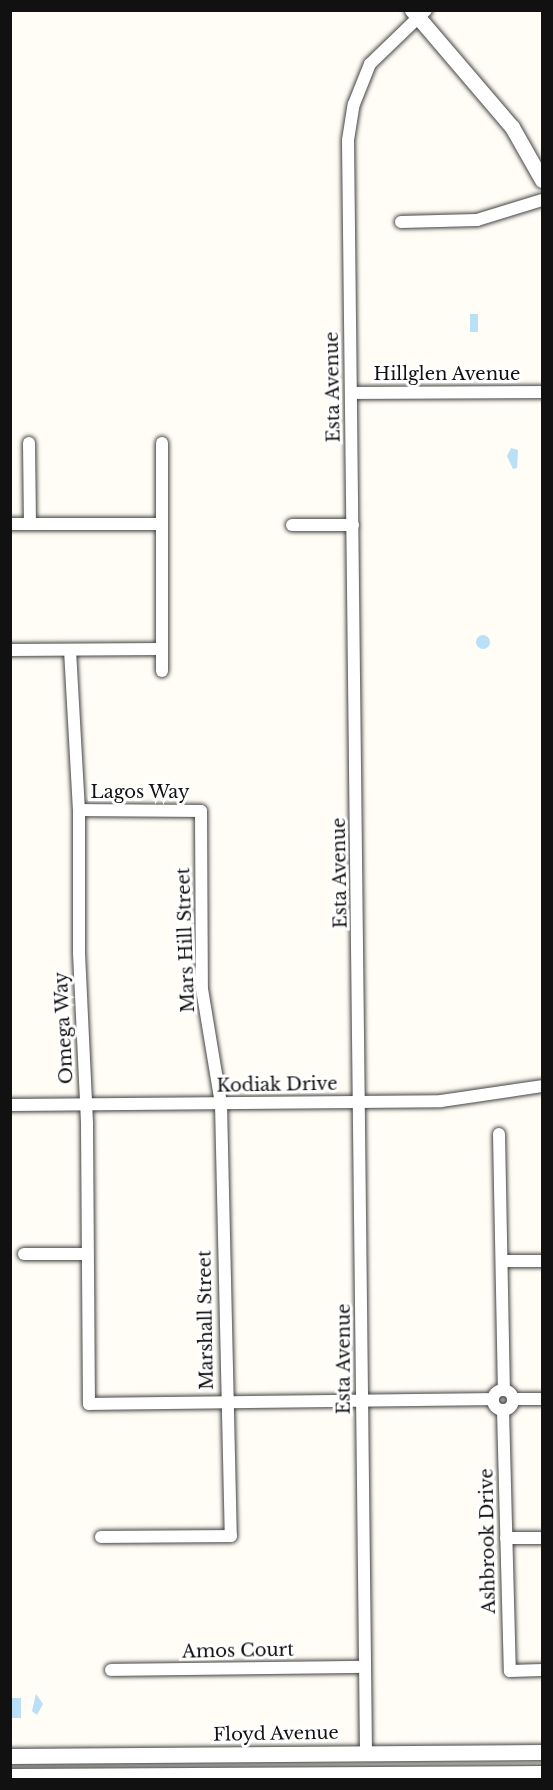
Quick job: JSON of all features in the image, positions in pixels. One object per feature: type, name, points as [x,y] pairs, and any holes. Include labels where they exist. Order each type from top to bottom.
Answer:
[{"type":"street","points":[[419,13],[512,127],[543,180]]},
{"type":"street","name":"Esta Avenue","points":[[366,1752],[350,121],[370,64],[419,13]]},
{"type":"street","points":[[401,222],[477,220],[543,200]]},
{"type":"street","name":"Hillglen Avenue","points":[[351,393],[543,392]]},
{"type":"street","points":[[29,443],[30,524]]},
{"type":"street","points":[[162,443],[162,671]]},
{"type":"street","points":[[10,524],[162,524]]},
{"type":"street","points":[[291,525],[353,525]]},
{"type":"street","points":[[10,650],[162,649]]},
{"type":"street","name":"Omega Way","points":[[70,650],[79,810],[79,953],[86,1106],[89,1404],[226,1402]]},
{"type":"street","name":"Lagos Way","points":[[79,810],[201,811]]},
{"type":"street","name":"Mars Hill Street","points":[[201,811],[202,989],[221,1104]]},
{"type":"street","name":"Kodiak Drive","points":[[10,1105],[86,1106],[459,1100],[543,1086]]},
{"type":"street","name":"Marshall Street","points":[[101,1537],[231,1536],[226,1402],[221,1104]]},
{"type":"street","points":[[499,1134],[504,1389],[513,1399],[543,1399]]},
{"type":"street","points":[[24,1254],[87,1254]]},
{"type":"street","points":[[502,1261],[543,1261]]},
{"type":"street","points":[[226,1402],[493,1399],[504,1389]]},
{"type":"street","points":[[493,1399],[496,1407],[503,1410],[511,1407],[513,1399]]},
{"type":"street","name":"Ashbrook Drive","points":[[503,1410],[510,1671],[543,1671]]},
{"type":"street","points":[[506,1538],[543,1538]]},
{"type":"street","name":"Amos Court","points":[[111,1670],[366,1667]]},
{"type":"street","name":"Floyd Avenue","points":[[10,1756],[543,1752]]},
{"type":"street","points":[[117,1755],[111,1764],[11,1764],[11,1776],[543,1773]]},
{"type":"water","points":[[470,314],[478,314],[478,332],[470,332]]},
{"type":"water","points":[[511,448],[518,450],[517,468],[513,469],[507,456]]},
{"type":"water","points":[[480,635],[486,635],[490,642],[486,649],[480,649],[476,645],[476,639]]},
{"type":"water","points":[[36,1694],[43,1704],[37,1715],[32,1711]]},
{"type":"water","points":[[11,1698],[21,1698],[21,1718],[11,1718]]}]
